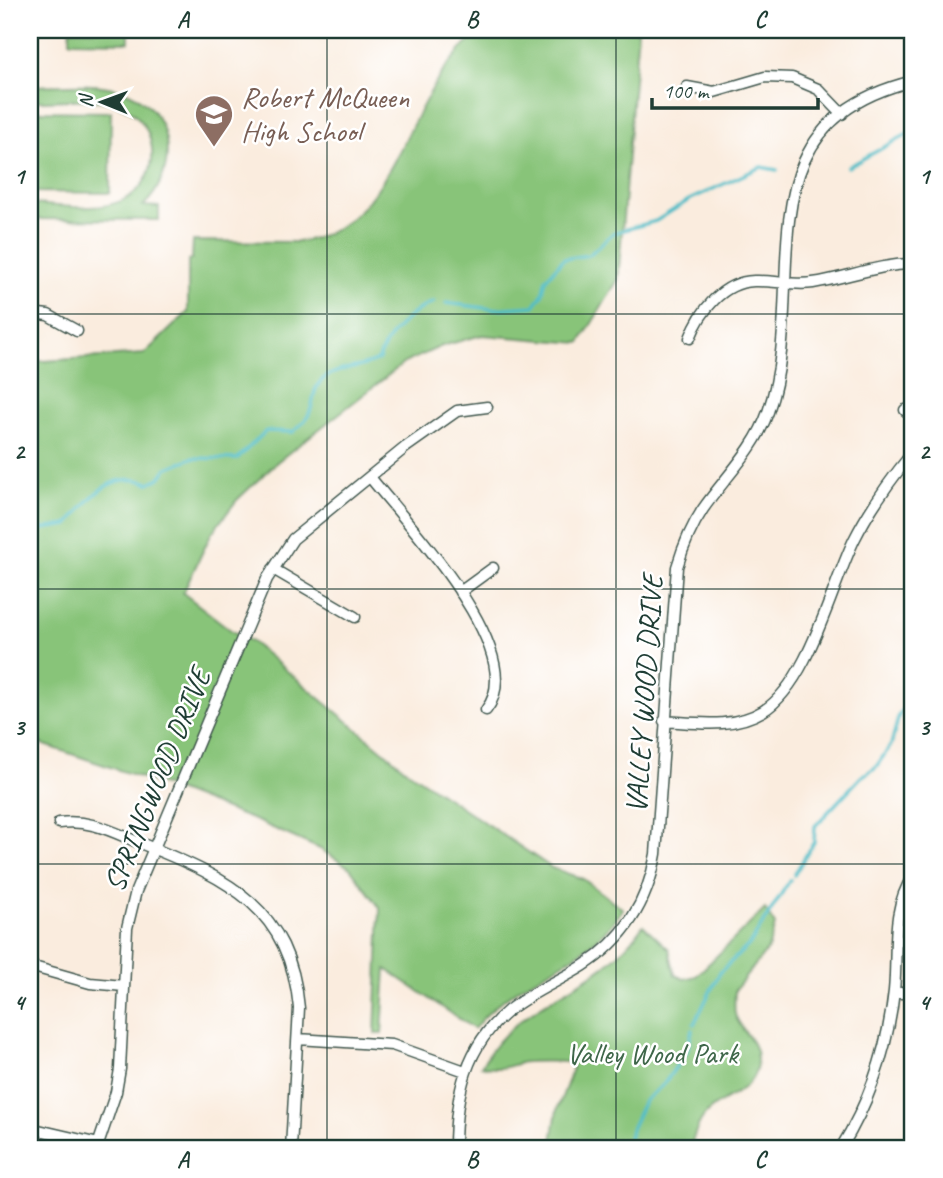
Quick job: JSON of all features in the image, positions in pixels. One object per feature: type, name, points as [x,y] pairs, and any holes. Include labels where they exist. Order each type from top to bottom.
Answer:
[{"type":"street","points":[[687,87],[715,92],[765,77],[792,78],[818,89],[842,114]]},
{"type":"street","name":"VALLEY WOOD DRIVE","points":[[455,1148],[456,1109],[465,1071],[481,1041],[508,1011],[600,955],[628,925],[647,891],[656,854],[677,567],[692,527],[746,454],[767,415],[778,372],[788,221],[796,181],[815,144],[842,114],[873,94],[913,81]]},
{"type":"street","points":[[690,338],[699,314],[731,287],[753,281],[816,283],[896,265],[913,264]]},
{"type":"street","points":[[30,313],[48,315],[77,331]]},
{"type":"street","name":"SPRINGWOOD DRIVE","points":[[98,1146],[116,1092],[120,1069],[131,909],[153,849],[272,569],[303,530],[443,419],[472,407],[487,407]]},
{"type":"street","points":[[664,721],[736,722],[763,711],[786,692],[802,666],[856,536],[892,479],[913,452]]},
{"type":"street","points":[[370,477],[460,592],[487,636],[496,666],[498,689],[486,710]]},
{"type":"street","points":[[460,592],[493,568]]},
{"type":"street","points":[[272,569],[355,617]]},
{"type":"street","points":[[59,823],[82,820],[219,877],[237,888],[266,916],[293,968],[299,1008],[291,1148]]},
{"type":"street","points":[[841,1148],[863,1106],[879,1063],[894,993],[897,918],[905,890],[913,876]]},
{"type":"street","points":[[30,966],[90,983],[124,986]]},
{"type":"street","points":[[894,993],[913,993]]},
{"type":"street","points":[[298,1039],[392,1045],[465,1071]]},
{"type":"street","points":[[30,1128],[98,1146]]},
{"type":"green space","points":[[70,30],[129,30],[129,42],[70,41]]},
{"type":"green space","points":[[485,30],[638,30],[618,280],[580,343],[482,335],[442,346],[404,363],[277,462],[237,500],[211,534],[183,593],[232,631],[252,642],[405,769],[552,868],[583,879],[623,909],[588,946],[511,994],[492,1009],[474,1029],[386,969],[382,1034],[375,1034],[380,908],[350,868],[320,849],[259,822],[166,786],[30,740],[30,362],[144,354],[188,312],[188,260],[192,259],[193,241],[296,242],[332,231],[359,211],[381,183],[436,83],[457,53]]},
{"type":"green space","points":[[30,86],[110,87],[139,98],[152,110],[166,141],[167,158],[155,192],[143,206],[159,207],[159,220],[30,219],[30,204],[91,207],[125,199],[138,189],[147,177],[152,148],[141,121],[130,111],[115,104],[95,100],[30,101]]},
{"type":"green space","points":[[30,111],[111,112],[110,193],[30,192]]},
{"type":"green space","name":"Valley Wood Park","points":[[765,909],[775,925],[768,949],[735,990],[734,1007],[739,1023],[755,1048],[756,1071],[747,1085],[706,1114],[697,1128],[690,1148],[551,1148],[557,1110],[572,1071],[572,1063],[530,1062],[496,1068],[481,1066],[498,1042],[518,1022],[605,966],[625,948],[643,925],[669,949],[675,975],[684,979],[696,976]]},
{"type":"waterway","points":[[848,167],[913,131]]},
{"type":"waterway","points":[[446,303],[493,309],[534,306],[542,295],[546,279],[563,259],[589,255],[613,233],[656,221],[689,200],[761,167],[777,170]]},
{"type":"waterway","points":[[30,531],[68,525],[93,496],[112,483],[123,480],[149,483],[160,478],[167,468],[192,458],[237,459],[266,431],[293,432],[308,416],[316,388],[322,380],[335,372],[379,359],[382,350],[400,325],[408,317],[434,302]]},
{"type":"waterway","points":[[794,875],[814,842],[815,826],[861,777],[876,767],[891,745],[899,715],[913,697]]},
{"type":"waterway","points":[[694,1024],[720,972],[750,944],[790,880]]},
{"type":"waterway","points":[[627,1148],[631,1129],[644,1101],[664,1084],[687,1051],[692,1030]]},
{"type":"place","name":"Robert McQueen High School","points":[[214,148]]}]
